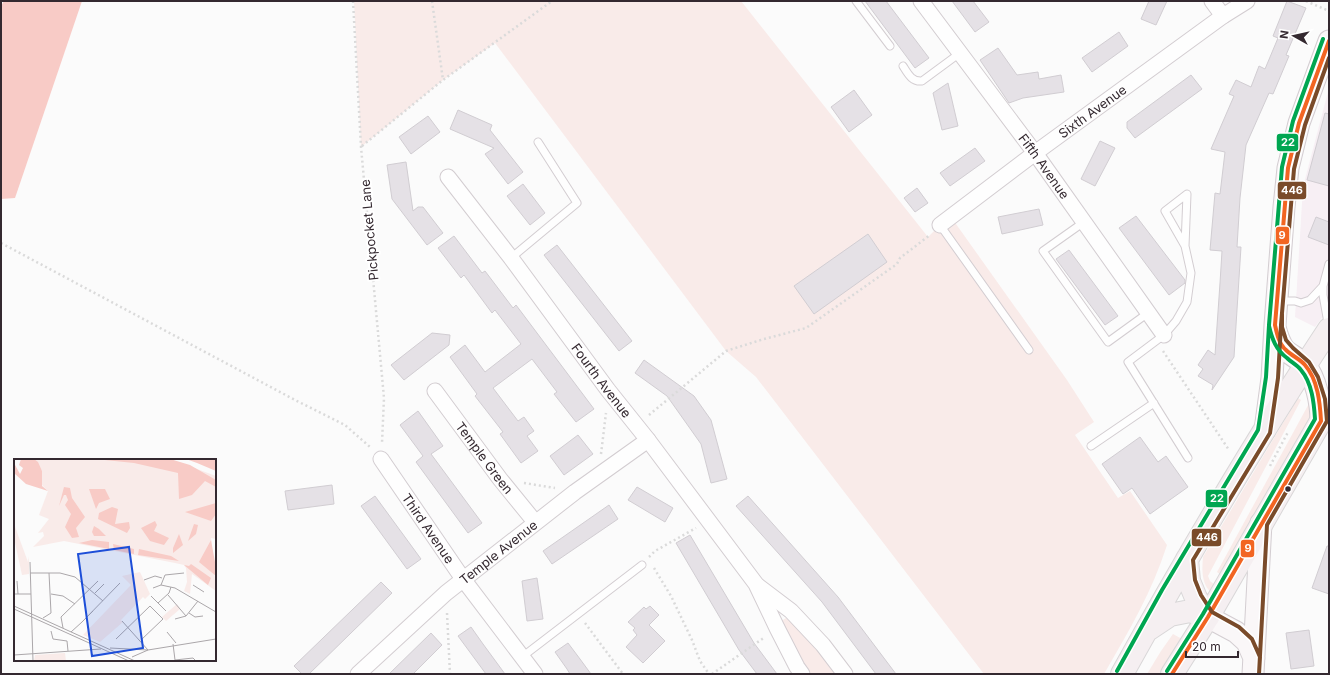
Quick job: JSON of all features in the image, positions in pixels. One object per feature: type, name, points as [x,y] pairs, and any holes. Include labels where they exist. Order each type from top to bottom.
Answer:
[{"type":"main road","points":[[1122,674],[1187,559],[1327,332]]},
{"type":"main road","points":[[1305,366],[1329,362]]},
{"type":"main road","points":[[1172,674],[1208,617],[1325,414]]},
{"type":"main road","points":[[1187,559],[1189,581],[1196,598],[1208,617]]},
{"type":"main road","points":[[1146,631],[1170,615],[1190,611],[1208,617]]},
{"type":"street","name":"Fifth Avenue","points":[[921,1],[1035,153],[1084,222],[1148,313],[1159,338]]},
{"type":"street","points":[[1212,1],[1223,16]]},
{"type":"street","name":"Sixth Avenue","points":[[940,225],[1035,153],[1223,16],[1247,1]]},
{"type":"street","points":[[1264,432],[1272,378],[1276,301],[1288,168],[1300,123],[1329,41]]},
{"type":"street","name":"Fourth Avenue","points":[[448,177],[511,258],[608,390],[648,440],[756,584],[777,628],[802,674]]},
{"type":"street","points":[[1275,325],[1278,338],[1284,349],[1305,366],[1315,385],[1325,414]]},
{"type":"street","name":"Temple Green","points":[[435,392],[500,479],[535,522]]},
{"type":"street","name":"Temple Avenue","points":[[358,674],[463,579],[535,522],[648,440]]},
{"type":"street","name":"Third Avenue","points":[[381,459],[463,579],[535,674]]},
{"type":"street","points":[[1254,666],[1262,523]]},
{"type":"street","name":"Fourth Avenue","points":[[756,584],[791,611],[823,645],[845,674]]},
{"type":"street","points":[[1208,617],[1236,632],[1248,642],[1254,666]]},
{"type":"lane","points":[[856,1],[890,46]]},
{"type":"lane","points":[[903,66],[912,79],[922,81],[960,53]]},
{"type":"lane","points":[[511,258],[577,203],[538,142]]},
{"type":"lane","points":[[1185,246],[1165,211],[1187,194],[1185,246],[1191,274],[1187,302],[1176,322],[1159,338],[1128,362],[1188,458]]},
{"type":"lane","points":[[1084,222],[1043,251],[1108,342],[1148,313]]},
{"type":"lane","points":[[940,225],[1029,350]]},
{"type":"lane","points":[[1327,332],[1328,323],[1323,295],[1323,286],[1329,264]]},
{"type":"lane","points":[[1276,301],[1295,301],[1301,303],[1310,300],[1323,286]]},
{"type":"lane","points":[[1091,446],[1154,403]]},
{"type":"lane","points":[[522,656],[642,564]]},
{"type":"path","name":"Pickpocket Lane","points":[[353,1],[362,147],[384,398],[381,459]]},
{"type":"path","points":[[432,1],[443,80]]},
{"type":"path","points":[[362,147],[443,80],[552,1]]},
{"type":"path","points":[[1306,1],[1329,11]]},
{"type":"path","points":[[636,426],[726,351],[806,328],[897,264],[900,258],[929,237],[940,225]]},
{"type":"path","points":[[1,242],[281,393],[345,425],[365,441],[381,459]]},
{"type":"path","points":[[1159,338],[1162,351],[1242,468]]},
{"type":"path","points":[[599,475],[608,390]]},
{"type":"path","points":[[500,479],[575,492]]},
{"type":"path","points":[[642,564],[656,551],[708,521]]},
{"type":"path","points":[[647,558],[671,596],[692,640],[700,662],[708,674]]},
{"type":"path","points":[[446,593],[450,674]]},
{"type":"path","points":[[578,614],[623,674]]},
{"type":"path","points":[[712,674],[777,628]]},
{"type":"shaded area","points":[[4,1],[82,1],[15,198],[1,199],[1,6]]},
{"type":"shaded area","points":[[354,1],[741,1],[928,237],[951,217],[1067,380],[1094,422],[1075,435],[1118,498],[1130,491],[1167,545],[1147,595],[1131,627],[1104,674],[984,674],[756,377],[726,351],[495,43],[443,80],[361,147]]},
{"type":"shaded area","points":[[1329,88],[1329,308],[1315,327],[1295,317],[1303,187]]},
{"type":"shaded area","points":[[1298,398],[1301,400],[1208,576],[1210,581],[1215,585],[1211,592],[1205,585],[1202,571],[1203,557]]},
{"type":"shaded area","points":[[1312,398],[1311,426],[1221,575],[1217,572]]},
{"type":"shaded area","points":[[786,618],[810,640],[838,674],[810,674],[799,659],[783,623],[783,620]]},
{"type":"shaded area","points":[[1173,634],[1182,639],[1160,674],[1147,674],[1161,651]]},
{"type":"building","points":[[865,1],[886,1],[929,58],[915,68]]},
{"type":"building","points":[[952,1],[973,1],[989,22],[975,32]]},
{"type":"building","points":[[1149,1],[1167,1],[1156,25],[1141,19]]},
{"type":"building","points":[[1287,1],[1306,8],[1286,55],[1289,56],[1273,94],[1269,93],[1246,145],[1240,198],[1237,247],[1241,247],[1234,357],[1212,390],[1213,385],[1198,376],[1203,369],[1198,365],[1208,350],[1215,355],[1222,251],[1210,250],[1215,193],[1220,194],[1225,152],[1211,149],[1234,96],[1229,94],[1236,80],[1251,87],[1259,66],[1265,69],[1278,38],[1273,36]]},
{"type":"building","points":[[1119,32],[1128,46],[1092,72],[1082,58]]},
{"type":"building","points":[[998,48],[1017,75],[1038,72],[1039,79],[1061,75],[1064,92],[1023,98],[1009,103],[980,60]]},
{"type":"building","points":[[1191,75],[1202,89],[1135,138],[1127,128],[1127,122]]},
{"type":"building","points":[[948,83],[958,126],[942,130],[933,93]]},
{"type":"building","points":[[854,90],[872,115],[849,132],[831,107]]},
{"type":"building","points":[[458,110],[492,125],[490,130],[523,172],[508,184],[485,154],[494,148],[450,129]]},
{"type":"building","points":[[1325,113],[1329,114],[1329,186],[1307,180]]},
{"type":"building","points":[[428,116],[440,132],[411,154],[399,137]]},
{"type":"building","points":[[1100,141],[1115,148],[1095,186],[1081,179]]},
{"type":"building","points":[[975,148],[985,161],[950,186],[940,173]]},
{"type":"building","points":[[406,162],[413,211],[418,207],[423,207],[443,233],[427,245],[392,199],[387,165]]},
{"type":"building","points":[[523,184],[545,213],[530,225],[507,196]]},
{"type":"building","points":[[917,188],[928,203],[915,212],[904,198]]},
{"type":"building","points":[[1039,209],[1043,225],[1002,234],[998,217]]},
{"type":"building","points":[[1136,216],[1185,280],[1185,283],[1169,295],[1119,228]]},
{"type":"building","points":[[1316,217],[1329,222],[1329,245],[1308,237]]},
{"type":"building","points":[[868,234],[887,262],[814,314],[794,286]]},
{"type":"building","points":[[454,236],[482,273],[485,271],[513,308],[516,305],[594,409],[576,422],[554,394],[557,392],[532,359],[493,388],[518,421],[524,417],[534,431],[527,436],[538,451],[521,463],[500,434],[503,432],[475,396],[477,394],[450,357],[465,345],[485,372],[521,344],[495,310],[492,313],[464,275],[461,278],[438,248]]},
{"type":"building","points":[[557,245],[632,341],[619,351],[544,255]]},
{"type":"building","points":[[1069,250],[1118,316],[1105,325],[1056,259]]},
{"type":"building","points":[[432,333],[450,335],[449,345],[404,380],[391,365]]},
{"type":"building","points":[[644,360],[694,396],[711,420],[727,479],[711,483],[701,444],[667,396],[635,373]]},
{"type":"building","points":[[418,411],[443,446],[431,454],[482,523],[468,533],[416,462],[423,456],[400,425]]},
{"type":"building","points":[[578,435],[593,454],[564,475],[550,456]]},
{"type":"building","points":[[1140,437],[1158,462],[1166,456],[1188,487],[1150,514],[1132,488],[1123,494],[1102,464]]},
{"type":"building","points":[[332,485],[334,504],[288,510],[285,491]]},
{"type":"building","points":[[637,487],[673,508],[665,522],[628,500]]},
{"type":"building","points":[[375,496],[421,559],[407,569],[361,506]]},
{"type":"building","points":[[748,496],[838,597],[896,674],[876,674],[822,602],[736,506]]},
{"type":"building","points":[[609,505],[618,519],[552,564],[543,551]]},
{"type":"building","points":[[690,535],[754,643],[777,674],[757,674],[739,650],[676,543]]},
{"type":"building","points":[[1327,546],[1329,546],[1329,594],[1312,588]]},
{"type":"building","points":[[537,578],[543,619],[527,621],[522,581]]},
{"type":"building","points":[[381,582],[392,593],[309,674],[302,674],[294,666]]},
{"type":"building","points":[[650,606],[659,615],[649,625],[665,641],[643,663],[626,647],[637,635],[633,630],[635,628],[628,622],[644,607],[646,609]]},
{"type":"building","points":[[471,627],[505,674],[486,674],[458,636]]},
{"type":"building","points":[[1309,630],[1314,666],[1291,669],[1286,633]]},
{"type":"building","points":[[431,633],[442,645],[413,674],[389,674]]},
{"type":"building","points":[[568,643],[591,674],[570,674],[555,652]]},
{"type":"transit line","name":"22","points":[[1117,671],[1162,590],[1258,430],[1266,377],[1282,167],[1293,121],[1323,39]]},
{"type":"transit line","name":"9","points":[[1321,421],[1319,399],[1313,378],[1303,363],[1284,348],[1279,339],[1275,325],[1288,168],[1299,123],[1329,41]]},
{"type":"transit line","name":"446","points":[[1259,674],[1260,657],[1252,639],[1239,627],[1212,612],[1201,595],[1195,580],[1193,560],[1270,433],[1278,378],[1294,169],[1305,125],[1329,58]]},
{"type":"transit line","name":"446","points":[[1259,674],[1267,525],[1327,421],[1325,399],[1318,377],[1309,362],[1286,340],[1282,327],[1282,314]]},
{"type":"transit line","name":"22","points":[[1167,671],[1203,614],[1315,419],[1313,400],[1308,381],[1299,368],[1277,348],[1269,326]]},
{"type":"transit line","name":"9","points":[[1172,674],[1208,617],[1321,421]]}]
